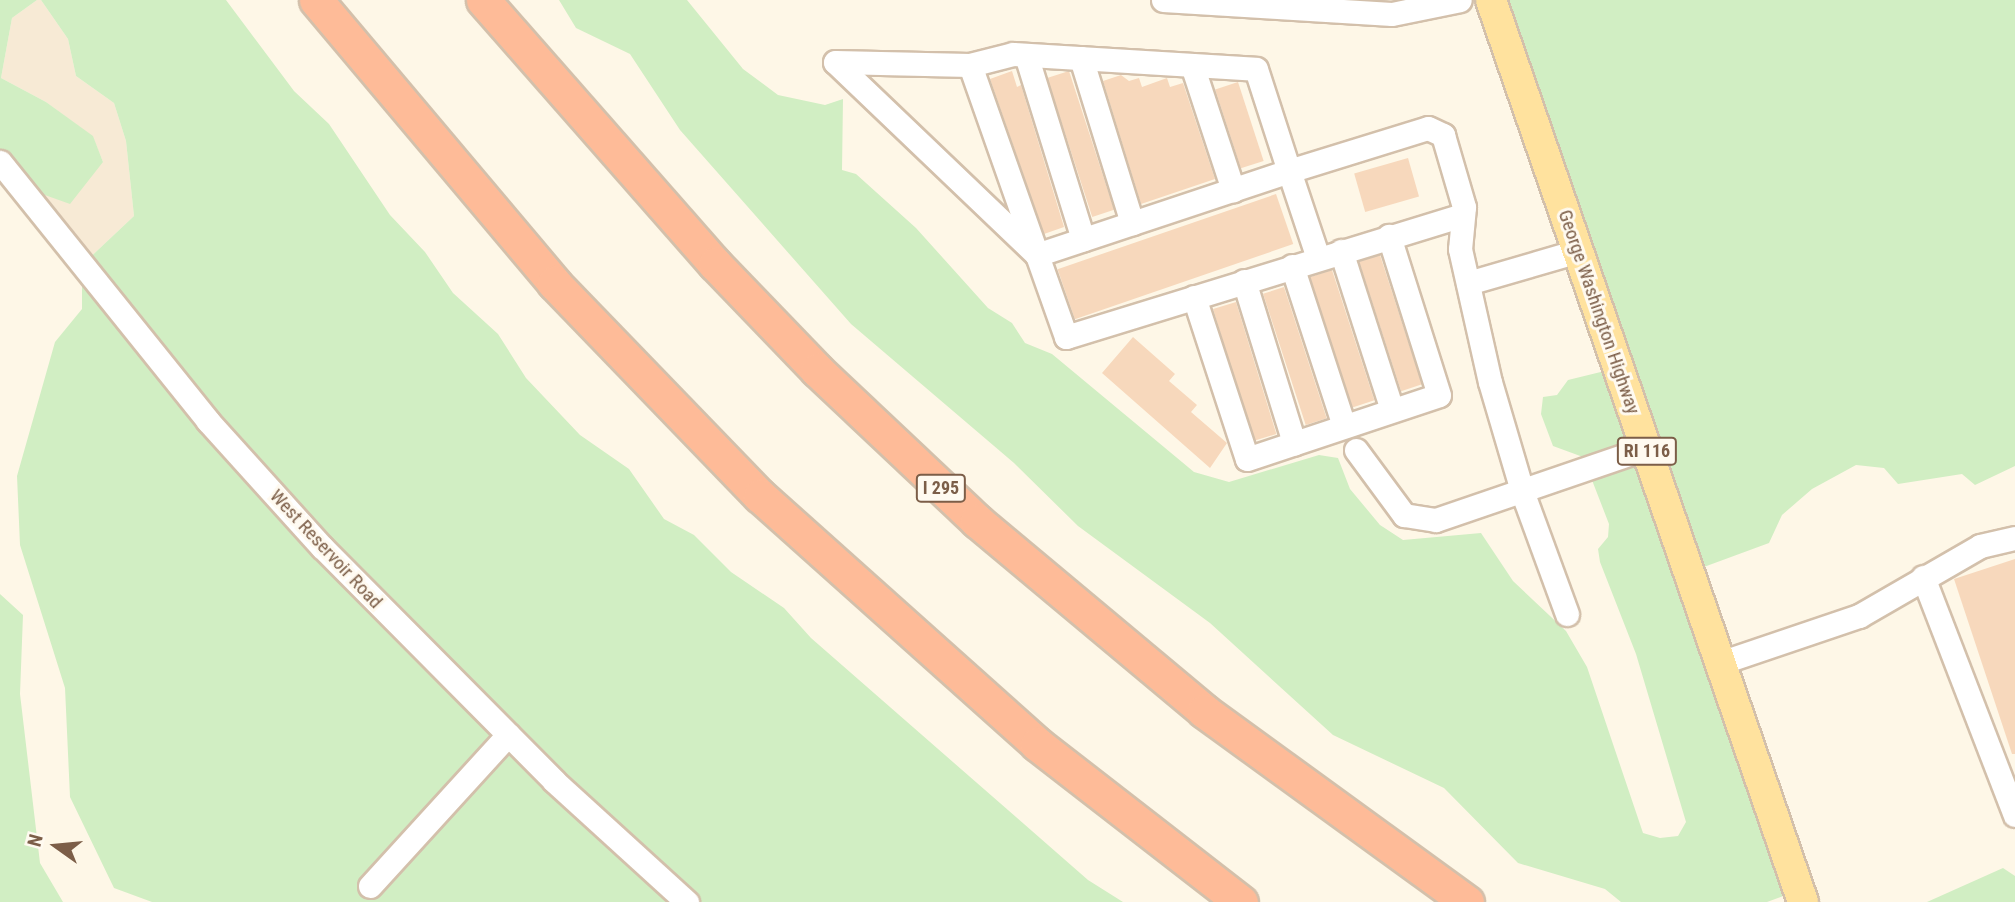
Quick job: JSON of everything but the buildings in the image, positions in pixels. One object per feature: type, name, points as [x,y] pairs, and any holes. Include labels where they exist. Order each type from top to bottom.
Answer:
[{"type":"highway","points":[[316,0],[545,274],[751,488],[1027,736],[1241,902]]},
{"type":"highway","name":"I 295","points":[[482,0],[715,264],[959,505],[1214,719],[1466,902]]},
{"type":"main road","name":"George Washington Highway","points":[[1492,0],[1803,902]]},
{"type":"street","points":[[1163,0],[1301,4],[1392,14],[1460,0]]},
{"type":"street","points":[[1026,55],[1083,239]]},
{"type":"street","points":[[1037,255],[835,62],[970,65],[1026,55],[1256,69],[1318,258]]},
{"type":"street","points":[[1081,58],[1132,223]]},
{"type":"street","points":[[970,65],[1066,337],[1463,215]]},
{"type":"street","points":[[1192,65],[1233,190]]},
{"type":"street","points":[[1037,255],[1289,171],[1429,128],[1443,135],[1463,215],[1460,249],[1468,283],[1522,491],[1567,614]]},
{"type":"street","name":"West Reservoir Road","points":[[0,162],[8,187],[216,430],[322,547],[508,735],[687,902]]},
{"type":"street","points":[[1194,297],[1247,459],[1439,395],[1389,236]]},
{"type":"street","points":[[1341,251],[1392,410]]},
{"type":"street","points":[[1468,283],[1578,251]]},
{"type":"street","points":[[1292,266],[1345,426]]},
{"type":"street","points":[[1244,281],[1294,443]]},
{"type":"street","points":[[1356,450],[1404,515],[1436,520],[1646,448]]},
{"type":"street","points":[[1720,663],[1859,616],[1980,546],[2015,538]]},
{"type":"street","points":[[1923,577],[2015,815]]},
{"type":"street","points":[[370,886],[508,735]]},
{"type":"shaded area","points":[[37,0],[41,0],[68,39],[76,76],[114,103],[126,141],[134,216],[82,265],[12,185],[103,162],[93,137],[46,102],[1,78],[12,18]]},
{"type":"green space","points":[[0,0],[37,0],[12,18],[1,78],[46,102],[93,136],[103,162],[70,204],[28,189],[0,167]]},
{"type":"green space","points":[[41,0],[226,0],[294,91],[329,124],[390,215],[425,252],[453,293],[498,334],[526,378],[580,435],[629,469],[664,519],[694,535],[731,572],[784,608],[811,638],[1088,880],[1123,902],[152,902],[114,888],[70,797],[65,688],[20,545],[17,476],[55,342],[82,309],[82,265],[134,216],[126,141],[114,103],[76,76],[68,39]]},
{"type":"green space","points":[[559,0],[687,0],[743,69],[778,95],[825,105],[843,99],[842,170],[856,174],[916,228],[988,308],[1012,323],[1025,343],[1052,354],[1194,472],[1229,482],[1319,455],[1338,458],[1350,489],[1380,525],[1403,540],[1481,533],[1513,581],[1566,631],[1587,667],[1643,833],[1660,838],[1678,836],[1686,822],[1636,654],[1600,562],[1598,549],[1608,537],[1609,524],[1583,457],[1553,446],[1541,414],[1543,397],[1557,395],[1568,380],[1617,368],[1493,0],[2015,0],[2015,466],[1975,485],[1962,474],[1898,484],[1884,468],[1856,465],[1812,489],[1782,515],[1769,543],[1693,571],[1799,890],[1767,902],[1621,902],[1605,889],[1518,863],[1444,788],[1333,735],[1210,623],[1078,526],[1014,463],[851,324],[680,130],[630,54],[576,28]]},
{"type":"green space","points":[[0,594],[23,615],[20,694],[40,863],[63,902],[0,902]]},
{"type":"green space","points":[[2003,868],[2015,876],[2015,902],[1927,902]]}]
